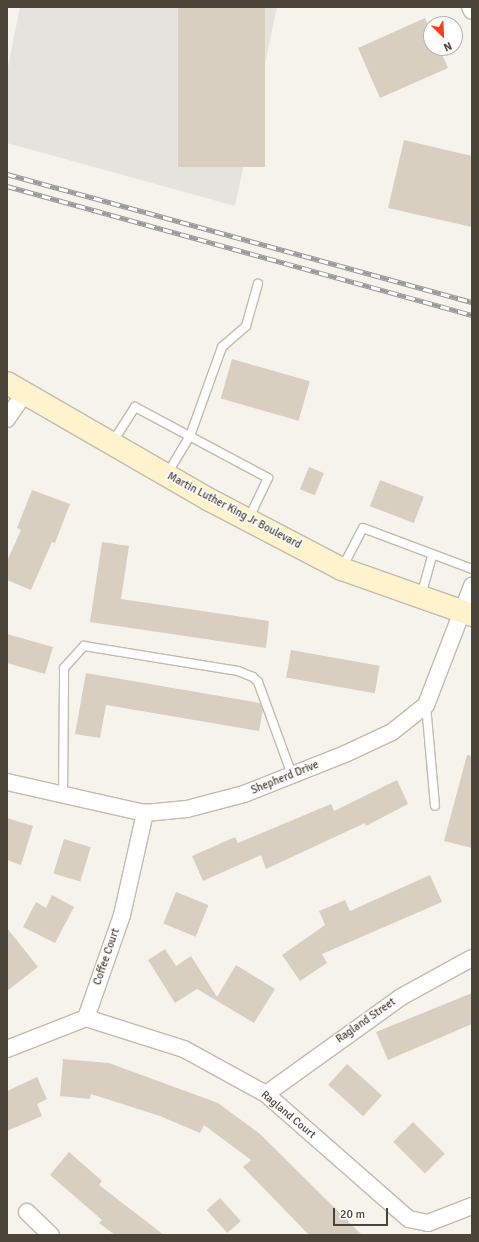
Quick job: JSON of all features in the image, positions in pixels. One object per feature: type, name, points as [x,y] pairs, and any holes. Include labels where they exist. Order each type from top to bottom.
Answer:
[{"type":"main road","name":"Martin Luther King Jr Boulevard","points":[[16,388],[248,520],[342,569],[468,614]]},
{"type":"street","points":[[470,7],[472,11]]},
{"type":"street","points":[[7,419],[16,388]]},
{"type":"street","name":"Shepherd Drive","points":[[7,782],[145,813],[187,809],[244,794],[292,775],[392,732],[426,705],[468,614],[472,586]]},
{"type":"street","name":"Coffee Court","points":[[86,1018],[122,915],[145,813]]},
{"type":"street","name":"Ragland Street","points":[[266,1094],[401,997],[472,958]]},
{"type":"street","points":[[7,1049],[86,1018]]},
{"type":"street","name":"Ragland Court","points":[[86,1018],[184,1049],[266,1094],[409,1219],[428,1223],[472,1206]]},
{"type":"street","points":[[27,1212],[51,1235]]},
{"type":"lane","points":[[167,475],[190,436],[222,347],[246,326],[258,284]]},
{"type":"lane","points":[[112,443],[135,407],[268,478],[248,520]]},
{"type":"lane","points":[[342,569],[363,528],[432,556],[472,569]]},
{"type":"lane","points":[[420,598],[432,556]]},
{"type":"lane","points":[[63,795],[64,668],[84,646],[238,671],[253,677],[258,682],[292,775]]},
{"type":"lane","points":[[426,705],[435,806]]},
{"type":"shaded area","points":[[20,7],[277,7],[235,206],[7,143],[7,72]]},
{"type":"building","points":[[178,7],[265,7],[265,167],[178,167]]},
{"type":"building","points":[[423,19],[423,56],[443,56],[448,68],[380,98],[358,48]]},
{"type":"building","points":[[404,140],[472,156],[472,227],[388,208]]},
{"type":"building","points":[[232,359],[310,381],[299,421],[221,398]]},
{"type":"building","points":[[309,467],[324,473],[315,495],[300,489]]},
{"type":"building","points":[[380,480],[424,497],[414,523],[370,506]]},
{"type":"building","points":[[32,490],[70,504],[55,543],[52,542],[31,590],[7,580],[7,561],[21,530],[17,528]]},
{"type":"building","points":[[102,542],[129,546],[121,599],[269,621],[266,648],[90,622]]},
{"type":"building","points":[[7,634],[53,647],[45,674],[7,663]]},
{"type":"building","points":[[291,650],[380,666],[375,693],[286,678]]},
{"type":"building","points":[[86,673],[260,703],[263,710],[259,731],[106,705],[100,738],[75,734]]},
{"type":"building","points":[[467,755],[472,756],[472,848],[444,841]]},
{"type":"building","points":[[397,780],[408,804],[366,826],[365,823],[266,869],[261,855],[203,881],[192,856],[235,837],[238,843],[331,804],[334,811]]},
{"type":"building","points":[[7,818],[33,826],[21,865],[7,860]]},
{"type":"building","points":[[64,839],[91,847],[80,882],[53,873]]},
{"type":"building","points":[[430,875],[442,902],[322,954],[327,963],[300,981],[282,955],[325,925],[319,911],[345,900],[350,911]]},
{"type":"building","points":[[176,892],[208,905],[196,937],[163,924]]},
{"type":"building","points":[[52,895],[74,907],[55,943],[23,927],[36,902],[46,908]]},
{"type":"building","points":[[7,928],[38,967],[7,991]]},
{"type":"building","points":[[165,949],[176,966],[191,956],[217,997],[236,965],[275,989],[254,1023],[197,989],[175,1003],[148,960]]},
{"type":"building","points":[[472,993],[472,1024],[388,1060],[376,1032]]},
{"type":"building","points":[[63,1059],[109,1063],[218,1103],[260,1134],[362,1235],[309,1235],[243,1167],[251,1160],[204,1125],[200,1133],[160,1116],[91,1094],[90,1099],[60,1096]]},
{"type":"building","points":[[347,1064],[382,1095],[363,1116],[328,1085]]},
{"type":"building","points":[[37,1077],[47,1099],[37,1104],[42,1116],[7,1131],[7,1091]]},
{"type":"building","points":[[413,1122],[445,1154],[425,1174],[393,1142]]},
{"type":"building","points":[[69,1152],[102,1181],[99,1185],[164,1235],[115,1235],[99,1223],[102,1220],[50,1175]]},
{"type":"building","points":[[220,1198],[241,1221],[227,1233],[207,1210]]},
{"type":"railway","points":[[7,174],[472,302]]},
{"type":"railway","points":[[7,186],[472,315]]}]
